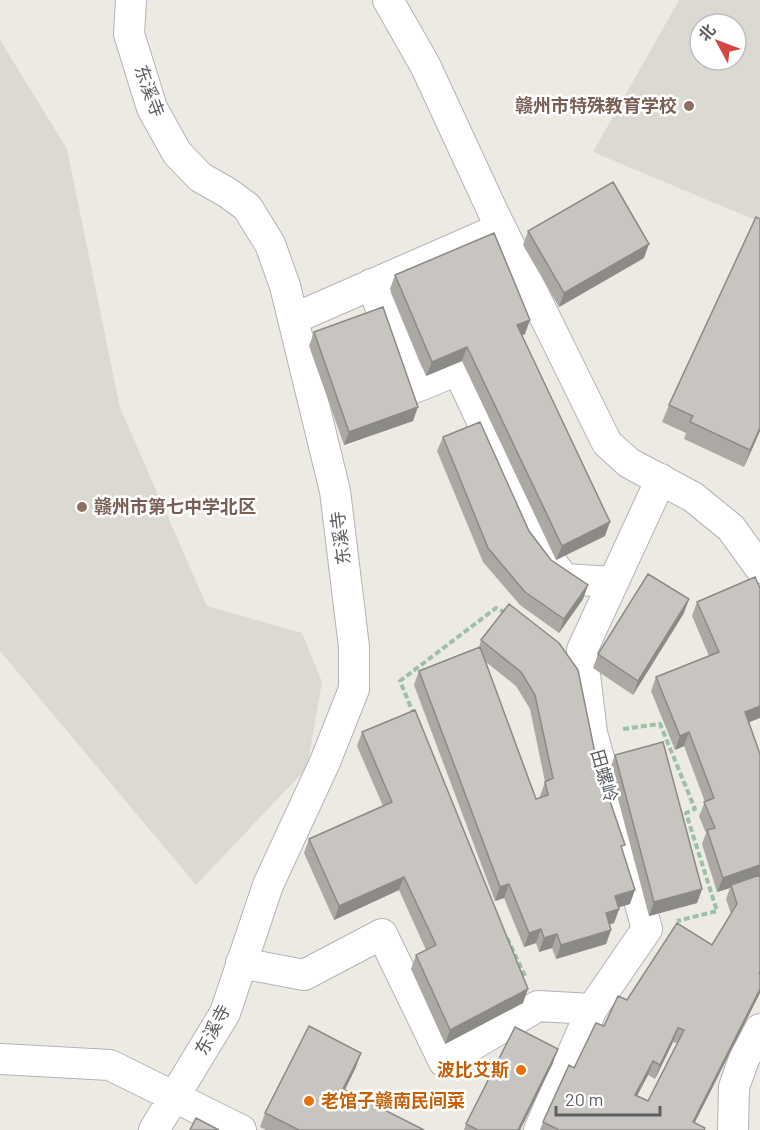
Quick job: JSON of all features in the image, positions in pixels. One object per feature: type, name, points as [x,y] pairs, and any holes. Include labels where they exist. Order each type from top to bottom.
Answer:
[{"type":"street","name":"东溪寺","points":[[131,0],[129,34],[152,108],[177,153],[200,177],[247,207],[270,244],[285,286],[335,491],[354,647],[354,689],[325,762],[268,885],[225,1013],[154,1130]]},
{"type":"street","points":[[388,0],[425,65],[501,228],[607,443],[629,463],[693,497],[730,528],[760,568]]},
{"type":"street","points":[[293,319],[501,228]]},
{"type":"street","points":[[371,284],[414,388],[458,370],[541,548],[564,579],[613,582]]},
{"type":"street","name":"田螺岭","points":[[647,929],[592,733],[582,650],[661,479]]},
{"type":"street","points":[[539,1130],[592,1009],[647,929]]},
{"type":"street","points":[[241,963],[304,975],[382,934],[444,1062],[538,1006],[592,1009]]},
{"type":"street","points":[[733,1130],[734,1087],[744,1059],[760,1029]]},
{"type":"street","points":[[0,1059],[110,1065],[241,1130]]},
{"type":"path","points":[[418,724],[400,681],[496,608],[506,613]]},
{"type":"path","points":[[592,733],[660,724],[695,809],[686,813],[717,911],[647,929]]},
{"type":"path","points":[[507,937],[538,1006]]},
{"type":"shaded area","name":"赣州市特殊教育学校","points":[[679,0],[760,0],[760,222],[593,152]]},
{"type":"shaded area","name":"赣州市第七中学北区","points":[[0,40],[67,149],[120,408],[207,606],[302,633],[322,682],[307,768],[196,885],[0,651]]},
{"type":"building","points":[[613,182],[649,244],[564,293],[528,231]]},
{"type":"building","points":[[756,217],[760,219],[760,428],[750,450],[690,422],[693,416],[669,405]]},
{"type":"building","points":[[494,233],[530,320],[517,325],[610,522],[562,546],[467,347],[432,362],[395,275]]},
{"type":"building","points":[[383,307],[418,407],[349,432],[314,332]]},
{"type":"building","points":[[480,422],[529,531],[551,560],[588,585],[564,619],[525,592],[488,548],[443,437]]},
{"type":"building","points":[[648,574],[689,599],[638,681],[598,654]]},
{"type":"building","points":[[755,577],[760,588],[760,706],[745,712],[760,754],[760,865],[723,878],[707,830],[715,828],[704,802],[714,798],[689,732],[680,736],[656,677],[719,652],[697,602]]},
{"type":"building","points":[[509,604],[559,643],[578,670],[597,763],[625,845],[621,846],[635,890],[615,896],[619,909],[606,913],[611,930],[561,945],[557,934],[544,938],[541,929],[529,933],[509,884],[500,887],[419,671],[480,647],[536,799],[548,795],[545,782],[553,778],[535,695],[521,672],[481,640]]},
{"type":"building","points":[[415,710],[528,989],[450,1030],[416,955],[436,945],[404,877],[339,906],[309,839],[392,802],[362,732]]},
{"type":"building","points":[[663,742],[702,889],[654,902],[615,755]]},
{"type":"building","points":[[760,875],[760,989],[693,1122],[705,1128],[704,1130],[559,1130],[543,1122],[569,1065],[574,1068],[596,1023],[604,1026],[618,996],[627,1000],[677,923],[712,945],[737,904],[731,885]],"holes":[[[678,1028],[684,1030],[648,1101],[635,1095],[653,1061],[660,1065]]]},
{"type":"building","points":[[309,1026],[361,1053],[343,1089],[424,1130],[299,1130],[265,1113]]},
{"type":"building","points":[[515,1027],[558,1049],[518,1130],[478,1130],[466,1124]]},
{"type":"building","points":[[196,1118],[219,1130],[190,1130]]},
{"type":"place","name":"赣州市特殊教育学校","points":[[689,106]]},
{"type":"place","name":"赣州市第七中学北区","points":[[82,507]]},
{"type":"place","name":"波比艾斯","points":[[521,1070]]},
{"type":"place","name":"老馆子赣南民间菜","points":[[309,1101]]}]
